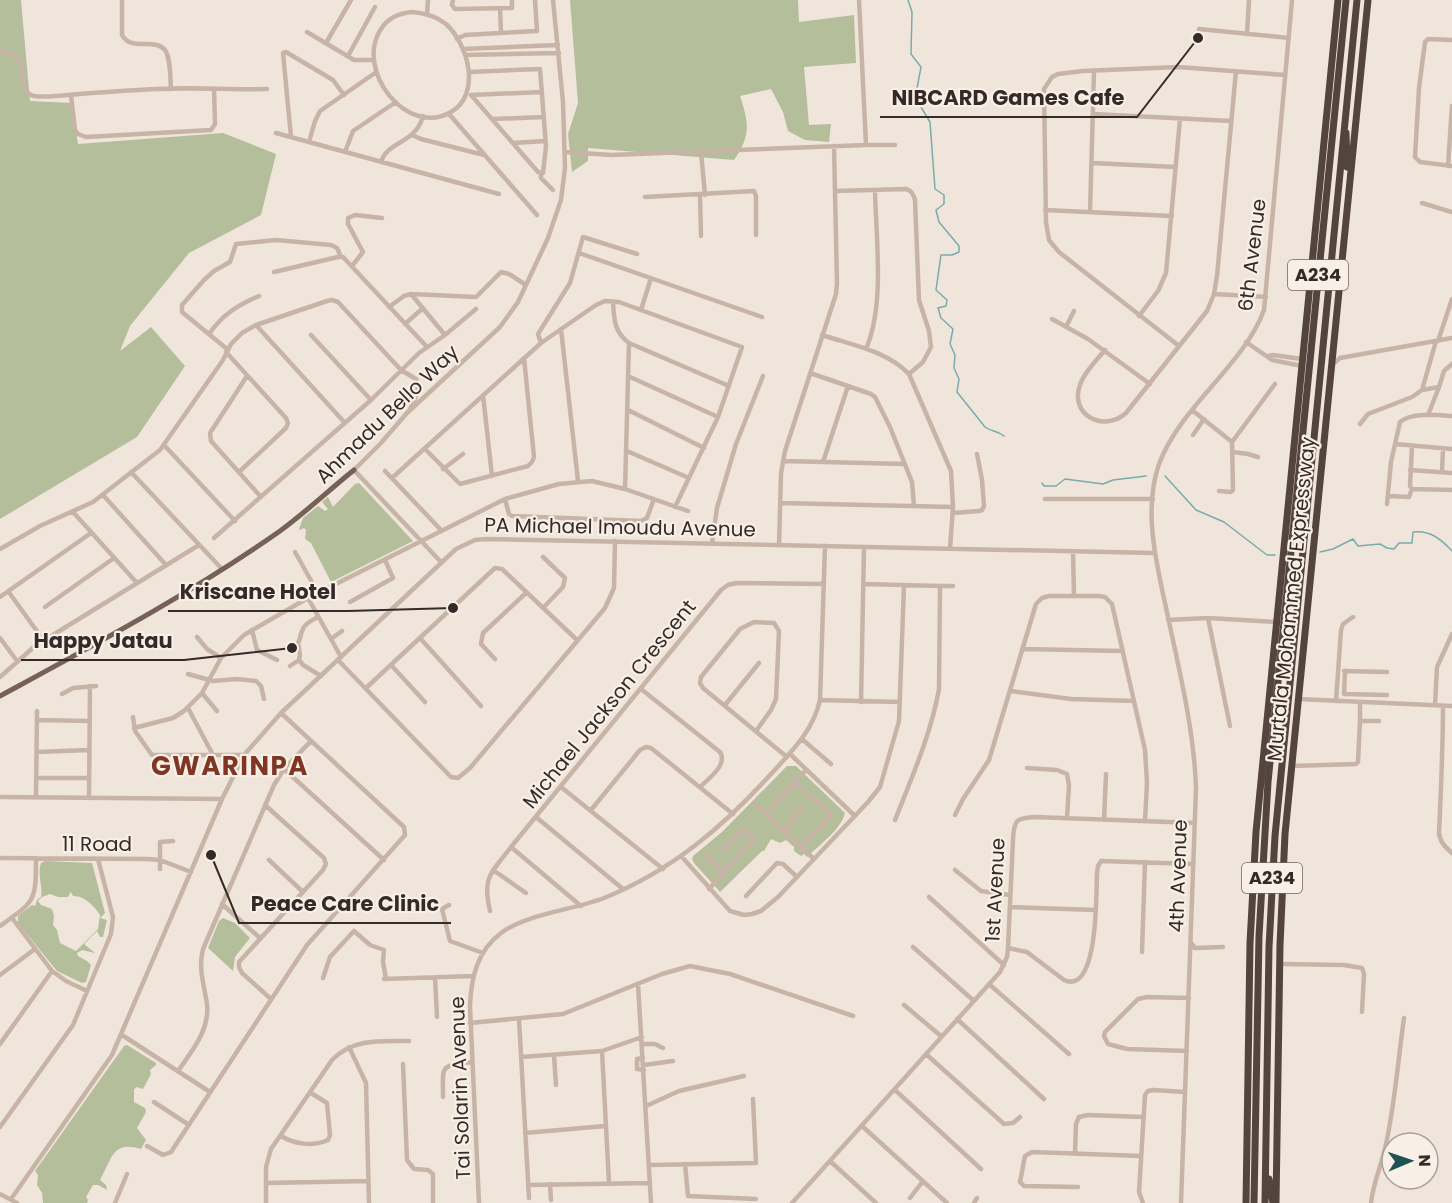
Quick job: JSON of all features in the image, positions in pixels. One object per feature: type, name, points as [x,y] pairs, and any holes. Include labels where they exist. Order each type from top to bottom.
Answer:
[{"type":"highway","name":"Murtala Mohammed Expressway","points":[[1247,1203],[1253,880],[1259,794],[1338,0]]},
{"type":"highway","name":"Murtala Mohammed Expressway","points":[[1254,1203],[1260,887],[1273,723],[1346,0]]},
{"type":"highway","name":"Murtala Mohammed Expressway","points":[[1265,1203],[1269,947],[1275,836],[1357,0]]},
{"type":"highway","name":"Murtala Mohammed Expressway","points":[[1275,1203],[1283,865],[1288,795],[1368,0]]},
{"type":"highway","points":[[1345,122],[1348,144],[1347,205]]},
{"type":"highway","points":[[1321,172],[1332,139]]},
{"type":"highway","points":[[1270,677],[1273,723]]},
{"type":"highway","points":[[1275,836],[1288,795]]},
{"type":"highway","points":[[1266,1164],[1275,1203]]},
{"type":"highway","points":[[1247,1203],[1254,1166]]},
{"type":"main road","name":"Ahmadu Bello Way","points":[[0,696],[222,568],[284,528],[354,470]]},
{"type":"street","points":[[122,0],[124,39],[131,43],[160,46],[165,49],[171,88]]},
{"type":"street","points":[[326,43],[351,0]]},
{"type":"street","points":[[427,14],[428,0]]},
{"type":"street","points":[[453,0],[453,8],[477,9],[512,8],[512,0]]},
{"type":"street","points":[[477,0],[477,9]]},
{"type":"street","points":[[457,39],[465,34],[537,31],[535,0]]},
{"type":"street","name":"Ahmadu Bello Way","points":[[354,470],[407,413],[500,327],[510,315],[548,238],[561,200],[565,168],[559,53],[553,0]]},
{"type":"street","points":[[859,0],[866,145]]},
{"type":"street","points":[[1247,34],[1250,0]]},
{"type":"street","name":"6th Avenue","points":[[1154,553],[1153,499],[1156,474],[1162,458],[1192,410],[1259,322],[1266,297],[1292,0]]},
{"type":"street","points":[[348,56],[375,7]]},
{"type":"street","points":[[500,9],[501,33]]},
{"type":"street","points":[[403,13],[427,14],[447,25],[457,39],[463,49],[469,72],[469,95],[449,114],[434,117],[413,113],[386,92],[375,73],[374,45],[384,25],[403,13]]},
{"type":"street","points":[[1199,30],[1289,38]]},
{"type":"street","points":[[307,32],[358,61],[373,60]]},
{"type":"street","points":[[1452,40],[1428,39],[1425,42],[1420,71],[1415,149],[1415,157],[1420,162],[1450,166],[1452,106]]},
{"type":"street","points":[[544,45],[545,53]]},
{"type":"street","points":[[463,49],[558,45]]},
{"type":"street","points":[[0,51],[9,51],[16,56],[22,68],[28,94],[50,96],[171,88],[267,89]]},
{"type":"street","points":[[291,137],[283,53],[286,52],[333,80],[344,95]]},
{"type":"street","points":[[465,56],[559,53]]},
{"type":"street","points":[[1179,346],[1054,246],[1047,232],[1045,210],[1044,89],[1052,77],[1058,74],[1094,70],[1178,67],[1286,75]]},
{"type":"street","points":[[469,72],[538,68],[541,72],[545,141],[544,171],[541,174]]},
{"type":"street","points":[[1090,212],[1094,70]]},
{"type":"street","points":[[1105,350],[1079,385],[1079,401],[1087,415],[1093,420],[1106,423],[1121,418],[1207,311],[1214,294],[1236,71]]},
{"type":"street","points":[[309,142],[318,114],[375,73]]},
{"type":"street","points":[[71,95],[75,130],[78,134],[86,136],[211,130],[215,124],[214,89]]},
{"type":"street","points":[[469,95],[543,92]]},
{"type":"street","points":[[469,95],[553,190]]},
{"type":"street","points":[[345,152],[353,131],[396,102]]},
{"type":"street","points":[[449,114],[537,215]]},
{"type":"street","points":[[1093,114],[1231,121]]},
{"type":"street","points":[[381,162],[385,153],[420,128],[423,116]]},
{"type":"street","points":[[492,119],[544,117]]},
{"type":"street","points":[[1139,316],[1158,291],[1166,273],[1180,119]]},
{"type":"street","points":[[276,133],[499,194]]},
{"type":"street","points":[[412,135],[484,154]]},
{"type":"street","points":[[513,143],[545,141]]},
{"type":"street","points":[[565,152],[612,155],[895,145]]},
{"type":"street","points":[[779,544],[783,461],[837,283],[834,146]]},
{"type":"street","points":[[701,152],[703,195],[701,236]]},
{"type":"street","points":[[1092,164],[1176,167]]},
{"type":"street","points":[[836,191],[906,189],[911,190],[915,200],[917,289],[931,338],[931,347],[923,362],[909,374]]},
{"type":"street","points":[[866,349],[875,325],[878,303],[875,190]]},
{"type":"street","points":[[645,197],[754,191],[756,195],[756,235]]},
{"type":"street","points":[[1422,203],[1452,212]]},
{"type":"street","points":[[1045,210],[1172,216]]},
{"type":"street","points":[[352,266],[363,252],[348,224],[348,218],[355,215],[382,218]]},
{"type":"street","points":[[541,343],[538,334],[570,283],[581,239],[586,237],[637,254]]},
{"type":"street","points":[[239,472],[286,428],[288,423],[227,351],[182,312],[182,305],[204,280],[214,271],[231,262],[236,244],[276,240],[331,245],[337,248],[341,257],[427,347]]},
{"type":"street","points":[[579,253],[762,316]]},
{"type":"street","points":[[274,272],[341,257]]},
{"type":"street","points":[[389,307],[404,296],[411,294],[476,297],[501,272],[526,285]]},
{"type":"street","points":[[641,310],[651,278]]},
{"type":"street","points":[[411,294],[445,336]]},
{"type":"street","points":[[1214,294],[1266,297]]},
{"type":"street","points":[[208,334],[224,315],[259,296]]},
{"type":"street","points":[[1422,390],[1452,299]]},
{"type":"street","points":[[0,549],[103,495],[164,445],[234,339],[256,325],[327,301],[335,301],[401,370],[416,379],[418,383],[416,398],[407,413]]},
{"type":"street","points":[[392,478],[541,343],[605,301],[641,310],[739,345],[742,350],[718,417],[675,507]]},
{"type":"street","points":[[613,302],[616,330],[629,343],[729,386]]},
{"type":"street","points":[[405,324],[423,308]]},
{"type":"street","points":[[214,538],[371,400],[427,347],[445,336],[476,309]]},
{"type":"street","points":[[1066,327],[1074,311]]},
{"type":"street","points":[[1052,319],[1105,350],[1150,384]]},
{"type":"street","points":[[256,325],[345,423]]},
{"type":"street","points":[[561,329],[578,481]]},
{"type":"street","points":[[311,335],[371,400]]},
{"type":"street","points":[[822,335],[893,360],[909,374],[951,471],[953,510],[950,549]]},
{"type":"street","points":[[1331,365],[1340,358],[1452,338]]},
{"type":"street","points":[[1246,342],[1268,356],[1273,355],[1302,362]]},
{"type":"street","points":[[626,489],[629,343]]},
{"type":"street","points":[[1332,351],[1340,358]]},
{"type":"street","points":[[425,449],[460,484],[528,466],[534,457],[524,358]]},
{"type":"street","points":[[1428,415],[1444,371],[1452,364]]},
{"type":"street","points":[[810,373],[871,394],[878,401],[912,482],[914,506]]},
{"type":"street","points":[[247,376],[209,437],[261,497]]},
{"type":"street","points":[[628,376],[718,417]]},
{"type":"street","points":[[712,543],[717,508],[736,444],[763,376]]},
{"type":"street","points":[[1219,491],[1231,492],[1233,490],[1232,442],[1275,384]]},
{"type":"street","points":[[823,462],[848,386]]},
{"type":"street","points":[[1360,424],[1368,414],[1412,397],[1422,390],[1439,387]]},
{"type":"street","points":[[483,395],[492,476]]},
{"type":"street","points":[[1192,410],[1232,442]]},
{"type":"street","points":[[628,411],[704,448]]},
{"type":"street","points":[[1387,504],[1391,462],[1398,427],[1403,419],[1428,415],[1452,416]]},
{"type":"street","points":[[1193,435],[1204,418]]},
{"type":"street","points":[[1395,444],[1452,450]]},
{"type":"street","points":[[164,445],[235,521]]},
{"type":"street","points":[[1388,496],[1409,497],[1412,489],[1409,483],[1412,446]]},
{"type":"street","points":[[1442,472],[1443,449]]},
{"type":"street","points":[[627,451],[689,478]]},
{"type":"street","points":[[1233,452],[1258,458]]},
{"type":"street","points":[[443,469],[463,454]]},
{"type":"street","points":[[780,503],[914,506],[978,511],[984,506],[982,480],[976,454]]},
{"type":"street","points":[[783,461],[905,464]]},
{"type":"street","points":[[354,470],[441,562]]},
{"type":"street","points":[[1410,470],[1452,473]]},
{"type":"street","points":[[385,471],[441,530]]},
{"type":"street","points":[[131,472],[222,568]]},
{"type":"street","points":[[134,728],[174,718],[188,708],[202,693],[221,658],[252,630],[308,598],[505,499],[535,489],[592,480],[626,489],[688,511]]},
{"type":"street","points":[[1412,489],[1452,490]]},
{"type":"street","points":[[103,495],[166,565]]},
{"type":"street","points":[[505,499],[509,514],[512,516],[641,521],[647,518],[654,499]]},
{"type":"street","points":[[1045,499],[1153,499]]},
{"type":"street","points":[[73,512],[137,583]]},
{"type":"street","points":[[0,597],[91,533]]},
{"type":"street","name":"PA Michael Imoudu Avenue","points":[[10,1199],[112,1055],[222,799],[244,755],[281,713],[441,562],[466,543],[486,539],[1154,553]]},
{"type":"street","points":[[308,598],[340,659],[451,777],[458,778],[470,768],[610,599],[615,574],[615,541]]},
{"type":"street","points":[[0,677],[44,641],[199,545]]},
{"type":"street","name":"Tai Solarin Avenue","points":[[480,1203],[470,1006],[473,976],[483,953],[494,939],[513,926],[581,906],[623,889],[682,857],[733,814],[802,740],[817,714],[820,700],[825,546]]},
{"type":"street","points":[[861,702],[864,547]]},
{"type":"street","points":[[295,552],[318,593]]},
{"type":"street","points":[[1073,552],[1074,596]]},
{"type":"street","name":"4th Avenue","points":[[1154,553],[1194,748],[1195,823],[1181,1203]]},
{"type":"street","points":[[543,557],[565,578],[563,587],[543,608]]},
{"type":"street","points":[[45,607],[114,558]]},
{"type":"street","points":[[350,602],[393,578],[386,560]]},
{"type":"street","points":[[366,688],[495,568],[502,569],[577,640]]},
{"type":"street","name":"Michael Jackson Crescent","points":[[493,870],[721,590],[736,583],[824,584]]},
{"type":"street","points":[[864,584],[954,586]]},
{"type":"street","points":[[682,857],[730,911],[744,915],[752,914],[770,905],[880,787],[897,735],[904,586]]},
{"type":"street","points":[[895,820],[916,768],[937,702],[940,586]]},
{"type":"street","points":[[8,591],[44,641]]},
{"type":"street","points":[[495,659],[482,644],[483,633],[526,593]]},
{"type":"street","points":[[955,815],[989,760],[1039,600],[1049,596],[1099,596],[1109,600],[1112,604],[1124,651],[1146,759],[1145,821]]},
{"type":"street","points":[[318,617],[305,625],[298,643],[299,660],[321,676]]},
{"type":"street","points":[[1336,701],[1341,630],[1343,624],[1353,617]]},
{"type":"street","points":[[1168,620],[1208,618],[1276,621]]},
{"type":"street","points":[[1208,618],[1230,726]]},
{"type":"street","points":[[756,731],[776,699],[779,631],[774,623],[754,622],[740,629],[701,677],[700,683],[703,688],[756,731],[806,770],[855,816]]},
{"type":"street","points":[[252,630],[257,650],[277,660]]},
{"type":"street","points":[[331,639],[342,632]]},
{"type":"street","points":[[1435,705],[1437,667],[1452,634]]},
{"type":"street","points":[[0,638],[17,661]]},
{"type":"street","points":[[197,638],[207,649],[221,658]]},
{"type":"street","points":[[420,638],[481,706]]},
{"type":"street","points":[[1023,649],[1124,651]]},
{"type":"street","points":[[290,666],[299,660]]},
{"type":"street","points":[[725,705],[759,663]]},
{"type":"street","points":[[391,665],[425,702]]},
{"type":"street","points":[[1338,671],[1388,672]]},
{"type":"street","points":[[1345,671],[1344,694],[1387,695]]},
{"type":"street","points":[[188,674],[209,680],[256,681],[261,686],[264,699]]},
{"type":"street","points":[[62,694],[72,688],[93,686],[89,798]]},
{"type":"street","points":[[641,689],[720,752],[723,758],[722,763],[700,787]]},
{"type":"street","points":[[1011,691],[1071,699],[1134,701]]},
{"type":"street","points":[[202,693],[217,711]]},
{"type":"street","points":[[1298,699],[1452,706]]},
{"type":"street","points":[[820,700],[900,702]]},
{"type":"street","points":[[1291,766],[1356,764],[1358,762],[1360,702]]},
{"type":"street","points":[[1443,706],[1439,839],[1452,853]]},
{"type":"street","points":[[188,708],[213,755]]},
{"type":"street","points":[[36,797],[37,711]]},
{"type":"street","points":[[147,1146],[167,1155],[307,945],[405,835],[404,827],[281,713]]},
{"type":"street","points":[[133,717],[134,728],[152,755],[244,755]]},
{"type":"street","points":[[37,720],[90,721]]},
{"type":"street","points":[[1360,721],[1379,721]]},
{"type":"street","points":[[802,740],[831,764]]},
{"type":"street","points":[[178,1071],[204,1029],[207,1006],[201,980],[200,959],[222,904],[274,785],[284,769],[310,741]]},
{"type":"street","points":[[591,810],[640,750],[646,747],[651,748],[733,814]]},
{"type":"street","points":[[37,752],[89,750]]},
{"type":"street","points":[[1028,768],[1057,770],[1067,774],[1069,785],[1067,818]]},
{"type":"street","points":[[284,769],[384,860]]},
{"type":"street","points":[[766,814],[806,770]]},
{"type":"street","points":[[1104,820],[1106,774]]},
{"type":"street","points":[[36,778],[89,778]]},
{"type":"street","points":[[794,782],[831,814],[801,848]]},
{"type":"street","points":[[561,787],[663,869]]},
{"type":"street","points":[[0,797],[222,799]]},
{"type":"street","points":[[755,804],[814,860]]},
{"type":"street","points":[[265,805],[324,858],[326,864],[239,962],[242,973],[271,999]]},
{"type":"street","points":[[784,831],[802,808]]},
{"type":"street","points":[[536,817],[623,889]]},
{"type":"street","name":"1st Avenue","points":[[794,1201],[1000,972],[1008,948],[1013,828],[1020,818],[1195,823]]},
{"type":"street","points":[[710,889],[753,839],[752,835],[744,830],[723,849]]},
{"type":"street","points":[[160,869],[160,842],[173,842]]},
{"type":"street","points":[[511,848],[581,906]]},
{"type":"street","points":[[706,854],[723,873]]},
{"type":"street","name":"11 Road","points":[[0,858],[160,860],[191,872]]},
{"type":"street","points":[[0,926],[34,897],[36,858]]},
{"type":"street","points":[[0,1127],[68,1033],[113,926],[113,917],[98,859]]},
{"type":"street","points":[[269,860],[303,892]]},
{"type":"street","points":[[1008,948],[1027,952],[1064,980],[1075,981],[1083,974],[1092,952],[1097,873],[1101,861],[1193,864]]},
{"type":"street","points":[[746,896],[780,862],[797,877]]},
{"type":"street","points":[[1142,952],[1145,862]]},
{"type":"street","points":[[490,911],[486,884],[493,870],[526,892]]},
{"type":"street","points":[[955,870],[981,891],[1010,895]]},
{"type":"street","points":[[929,897],[1004,964]]},
{"type":"street","points":[[222,904],[260,938]]},
{"type":"street","points":[[449,906],[442,909],[450,941],[483,953]]},
{"type":"street","points":[[1010,907],[1095,910]]},
{"type":"street","points":[[12,918],[52,971],[87,991]]},
{"type":"street","points":[[322,978],[330,957],[354,931],[370,945],[384,950],[385,979],[473,976]]},
{"type":"street","points":[[1191,944],[1195,948],[1223,947]]},
{"type":"street","points":[[913,947],[974,1001]]},
{"type":"street","points":[[0,975],[35,949]]},
{"type":"street","points":[[1280,964],[1344,965],[1362,968],[1364,974],[1362,1012]]},
{"type":"street","points":[[470,1023],[548,1017],[576,1010],[679,968],[690,966],[730,974],[853,1016]]},
{"type":"street","points":[[0,1044],[52,971]]},
{"type":"street","points":[[435,977],[437,1017]]},
{"type":"street","points":[[638,984],[643,1058],[637,1059],[637,1069],[673,1061]]},
{"type":"street","points":[[989,984],[1069,1054]]},
{"type":"street","points":[[1186,1051],[1118,1048],[1108,1044],[1104,1036],[1105,1032],[1138,999],[1147,997],[1189,998]]},
{"type":"street","points":[[904,1005],[941,1036]]},
{"type":"street","points":[[1371,1203],[1372,1188],[1382,1164],[1388,1134],[1404,1018]]},
{"type":"street","points":[[519,1020],[529,1198]]},
{"type":"street","points":[[957,1020],[1044,1099]]},
{"type":"street","points":[[122,1035],[210,1092]]},
{"type":"street","points":[[521,1057],[602,1051],[642,1037]]},
{"type":"street","points":[[266,1203],[266,1160],[332,1060],[349,1047],[370,1041],[409,1041]]},
{"type":"street","points":[[642,1044],[655,1044],[663,1048]]},
{"type":"street","points":[[349,1047],[366,1083],[369,1203]]},
{"type":"street","points":[[602,1051],[609,1183]]},
{"type":"street","points":[[926,1054],[1004,1124],[1013,1123],[1020,1117]]},
{"type":"street","points":[[554,1055],[556,1085]]},
{"type":"street","points":[[443,1097],[445,1067],[472,1062]]},
{"type":"street","points":[[403,1064],[407,1160],[411,1168],[428,1170],[433,1174],[433,1203]]},
{"type":"street","points":[[644,1067],[651,1203]]},
{"type":"street","points":[[646,1106],[679,1091],[744,1076]]},
{"type":"street","points":[[895,1090],[981,1169]]},
{"type":"street","points":[[1143,1203],[1139,1192],[1144,1101],[1148,1091],[1185,1092]]},
{"type":"street","points":[[281,1136],[297,1143],[322,1143],[328,1140],[330,1135],[329,1108],[324,1100],[311,1094]]},
{"type":"street","points":[[649,1165],[756,1163],[753,1099]]},
{"type":"street","points":[[154,1102],[189,1125]]},
{"type":"street","points":[[1075,1153],[1076,1124],[1079,1117],[1088,1115],[1143,1117]]},
{"type":"street","points":[[525,1132],[605,1126]]},
{"type":"street","points":[[862,1126],[947,1203]]},
{"type":"street","points":[[1078,1187],[1030,1188],[1024,1186],[1020,1182],[1025,1156],[1028,1153],[1075,1153],[1141,1156]]},
{"type":"street","points":[[830,1161],[876,1203]]},
{"type":"street","points":[[685,1164],[688,1196],[756,1199]]},
{"type":"street","points":[[116,1203],[127,1174]]},
{"type":"street","points":[[266,1183],[368,1180]]},
{"type":"street","points":[[910,1198],[923,1181]]},
{"type":"street","points":[[528,1185],[650,1183]]},
{"type":"street","points":[[550,1184],[551,1200]]},
{"type":"street","points":[[0,1194],[17,1203]]},
{"type":"street","points":[[794,1201],[802,1203]]},
{"type":"green space","points":[[0,0],[21,0],[30,101],[72,103],[78,144],[223,133],[276,154],[261,215],[189,253],[130,326],[120,351],[151,327],[185,366],[137,437],[0,519]]},
{"type":"green space","points":[[570,0],[798,0],[799,22],[854,15],[856,63],[804,67],[809,125],[831,124],[829,142],[805,140],[788,131],[783,112],[771,89],[740,96],[747,129],[743,144],[734,160],[588,148],[588,161],[572,172],[568,134],[578,103]]},
{"type":"green space","points":[[359,483],[413,541],[331,582],[311,543],[305,539],[306,530],[299,529],[303,518],[318,506],[325,511],[328,509],[322,502],[328,497],[333,507],[355,484]]},
{"type":"green space","points":[[787,766],[796,766],[845,813],[843,819],[807,857],[794,851],[794,847],[786,840],[780,843],[771,839],[764,851],[720,892],[694,863],[693,856],[722,832]]},
{"type":"green space","points":[[45,861],[92,863],[105,913],[100,918],[107,920],[103,937],[100,937],[97,931],[84,944],[95,953],[82,950],[77,953],[91,965],[86,982],[82,983],[57,971],[18,923],[18,916],[32,905],[35,906],[37,900],[41,897],[41,863]],"holes":[[[71,892],[73,896],[85,899],[100,915],[98,929],[76,951],[60,943],[57,930],[53,925],[52,909],[41,905],[38,901],[50,894],[68,897]]]},
{"type":"green space","points":[[223,918],[235,923],[250,938],[235,957],[233,971],[208,948],[219,921]]},
{"type":"green space","points":[[127,1045],[156,1063],[150,1070],[151,1074],[143,1089],[136,1087],[134,1090],[134,1102],[145,1108],[146,1112],[137,1128],[146,1140],[141,1149],[124,1147],[114,1153],[100,1180],[106,1185],[107,1190],[93,1185],[86,1197],[87,1203],[43,1203],[42,1193],[37,1185],[38,1175],[35,1171],[124,1046]]},
{"type":"waterway","points":[[908,0],[912,12],[911,54],[921,67],[917,88],[918,102],[930,122],[935,189],[944,195],[944,204],[936,210],[939,222],[959,246],[959,252],[952,255],[941,255],[936,290],[947,300],[946,306],[938,308],[941,318],[953,329],[950,344],[955,355],[954,368],[959,379],[957,392],[985,427],[1004,436]]},
{"type":"waterway","points":[[1042,483],[1044,486],[1056,486],[1065,479],[1103,484],[1113,480],[1146,476]]},
{"type":"waterway","points":[[1165,476],[1196,510],[1224,522],[1267,555],[1275,555]]},
{"type":"waterway","points":[[1320,552],[1333,549],[1353,539],[1358,546],[1380,544],[1394,549],[1399,543],[1412,543],[1413,532],[1425,532],[1435,536],[1452,551]]},
{"type":"place","name":"NIBCARD Games Cafe","points":[[1198,38]]},
{"type":"place","name":"Kriscane Hotel","points":[[453,608]]},
{"type":"place","name":"Happy Jatau","points":[[292,648]]},
{"type":"place","name":"Peace Care Clinic","points":[[211,855]]},
{"type":"district","name":"GWARINPA","points":[[230,766]]}]
